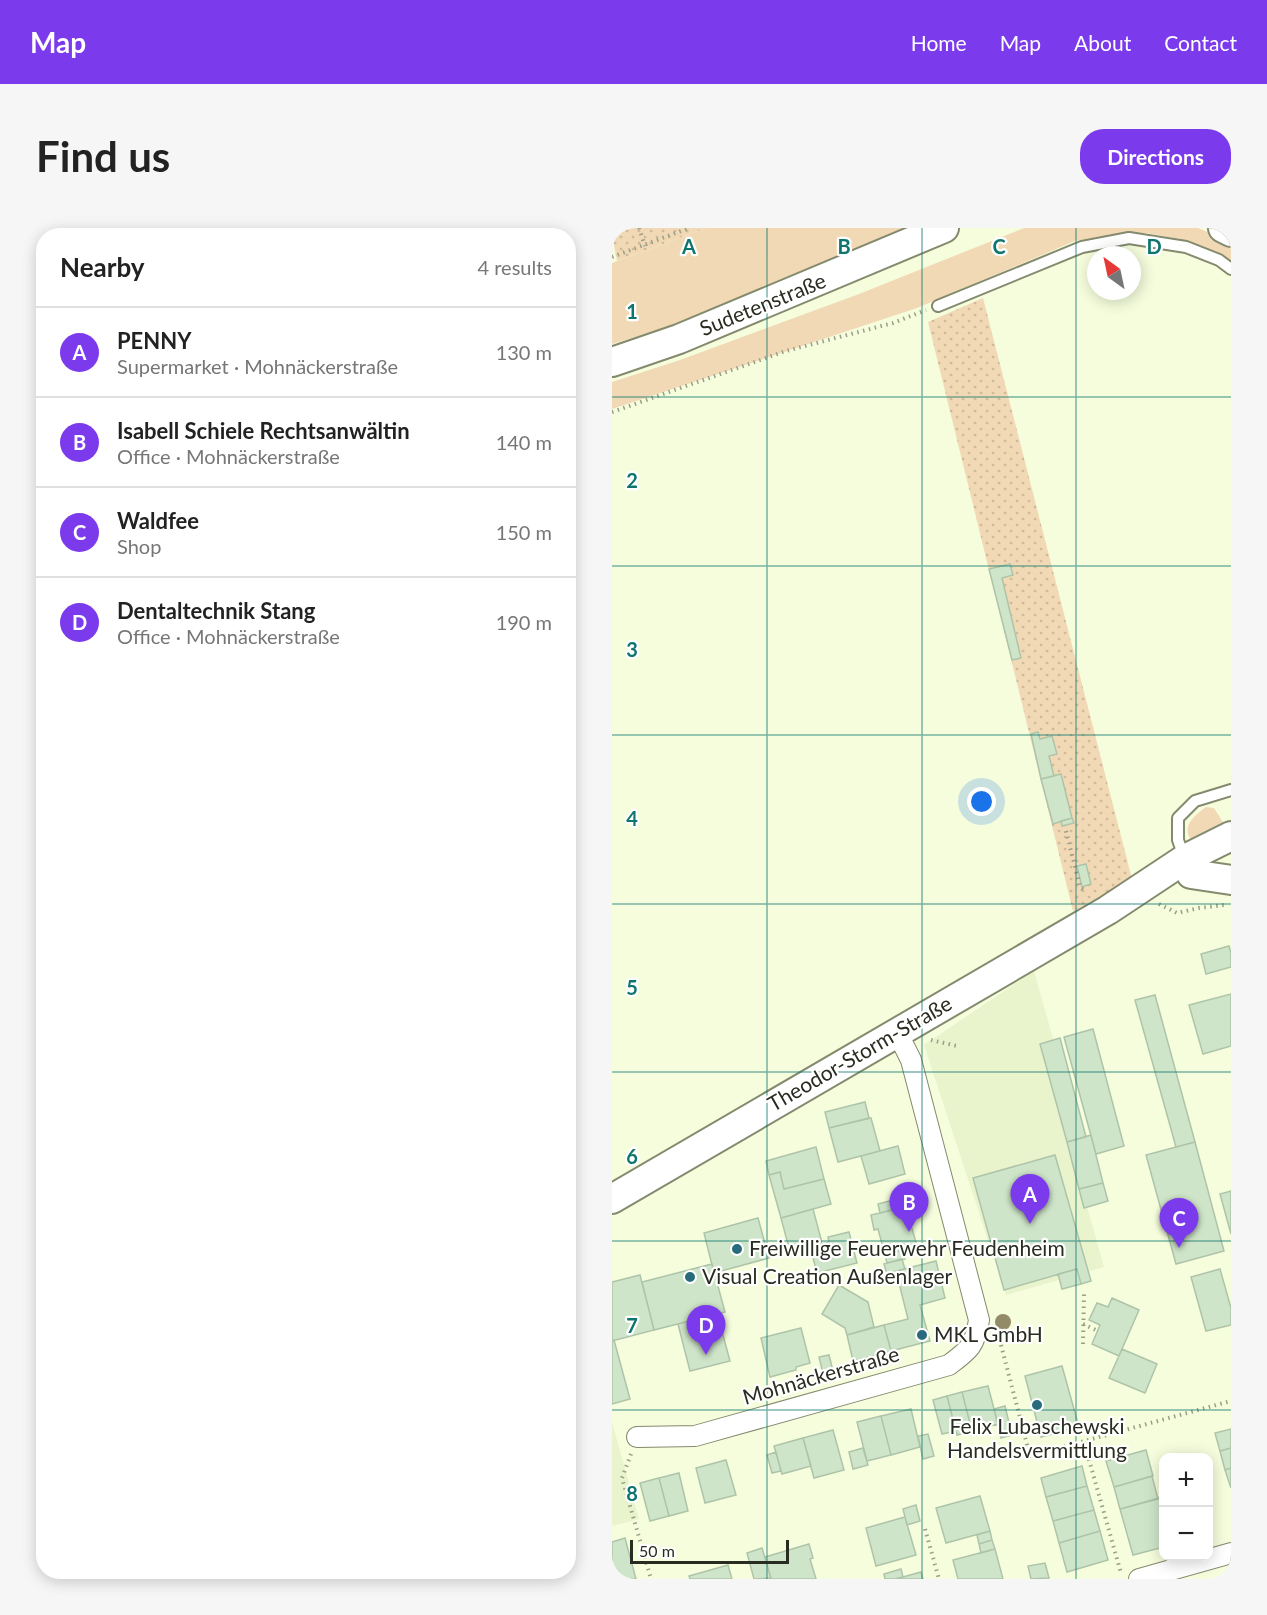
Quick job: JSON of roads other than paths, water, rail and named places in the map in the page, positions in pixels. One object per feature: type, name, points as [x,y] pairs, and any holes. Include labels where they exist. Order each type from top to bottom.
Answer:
[{"type":"street","name":"Sudetenstraße","points":[[612,362],[679,339],[944,228]]},
{"type":"street","points":[[1223,228],[1231,232]]},
{"type":"street","name":"Theodor-Storm-Straße","points":[[1108,910],[1145,897],[1231,836]]},
{"type":"street","name":"Theodor-Storm-Straße","points":[[612,1198],[1108,910],[1188,866],[1231,855]]},
{"type":"street","points":[[1188,866],[1231,879]]},
{"type":"street","name":"Mohnäckerstraße","points":[[637,1437],[695,1436],[949,1365],[966,1353],[976,1336],[979,1320],[911,1060],[897,1032]]},
{"type":"street","points":[[1139,1579],[1231,1553]]},
{"type":"lane","points":[[938,306],[1082,247],[1129,238],[1186,247],[1219,260],[1231,269]]},
{"type":"lane","points":[[1188,866],[1178,840],[1178,818],[1195,801],[1231,790]]},
{"type":"place","name":"PENNY","points":[[1030,1224]]},
{"type":"place","name":"Isabell Schiele Rechtsanwältin","points":[[909,1232]]},
{"type":"place","name":"Waldfee","points":[[1179,1248]]},
{"type":"place","name":"Freiwillige Feuerwehr Feudenheim","points":[[737,1249]]},
{"type":"place","name":"Visual Creation Außenlager","points":[[690,1277]]},
{"type":"place","name":"MKL GmbH","points":[[922,1335]]},
{"type":"place","name":"Dentaltechnik Stang","points":[[706,1355]]},
{"type":"place","name":"Felix Lubaschewski Handelsvermittlung","points":[[1037,1405]]}]
